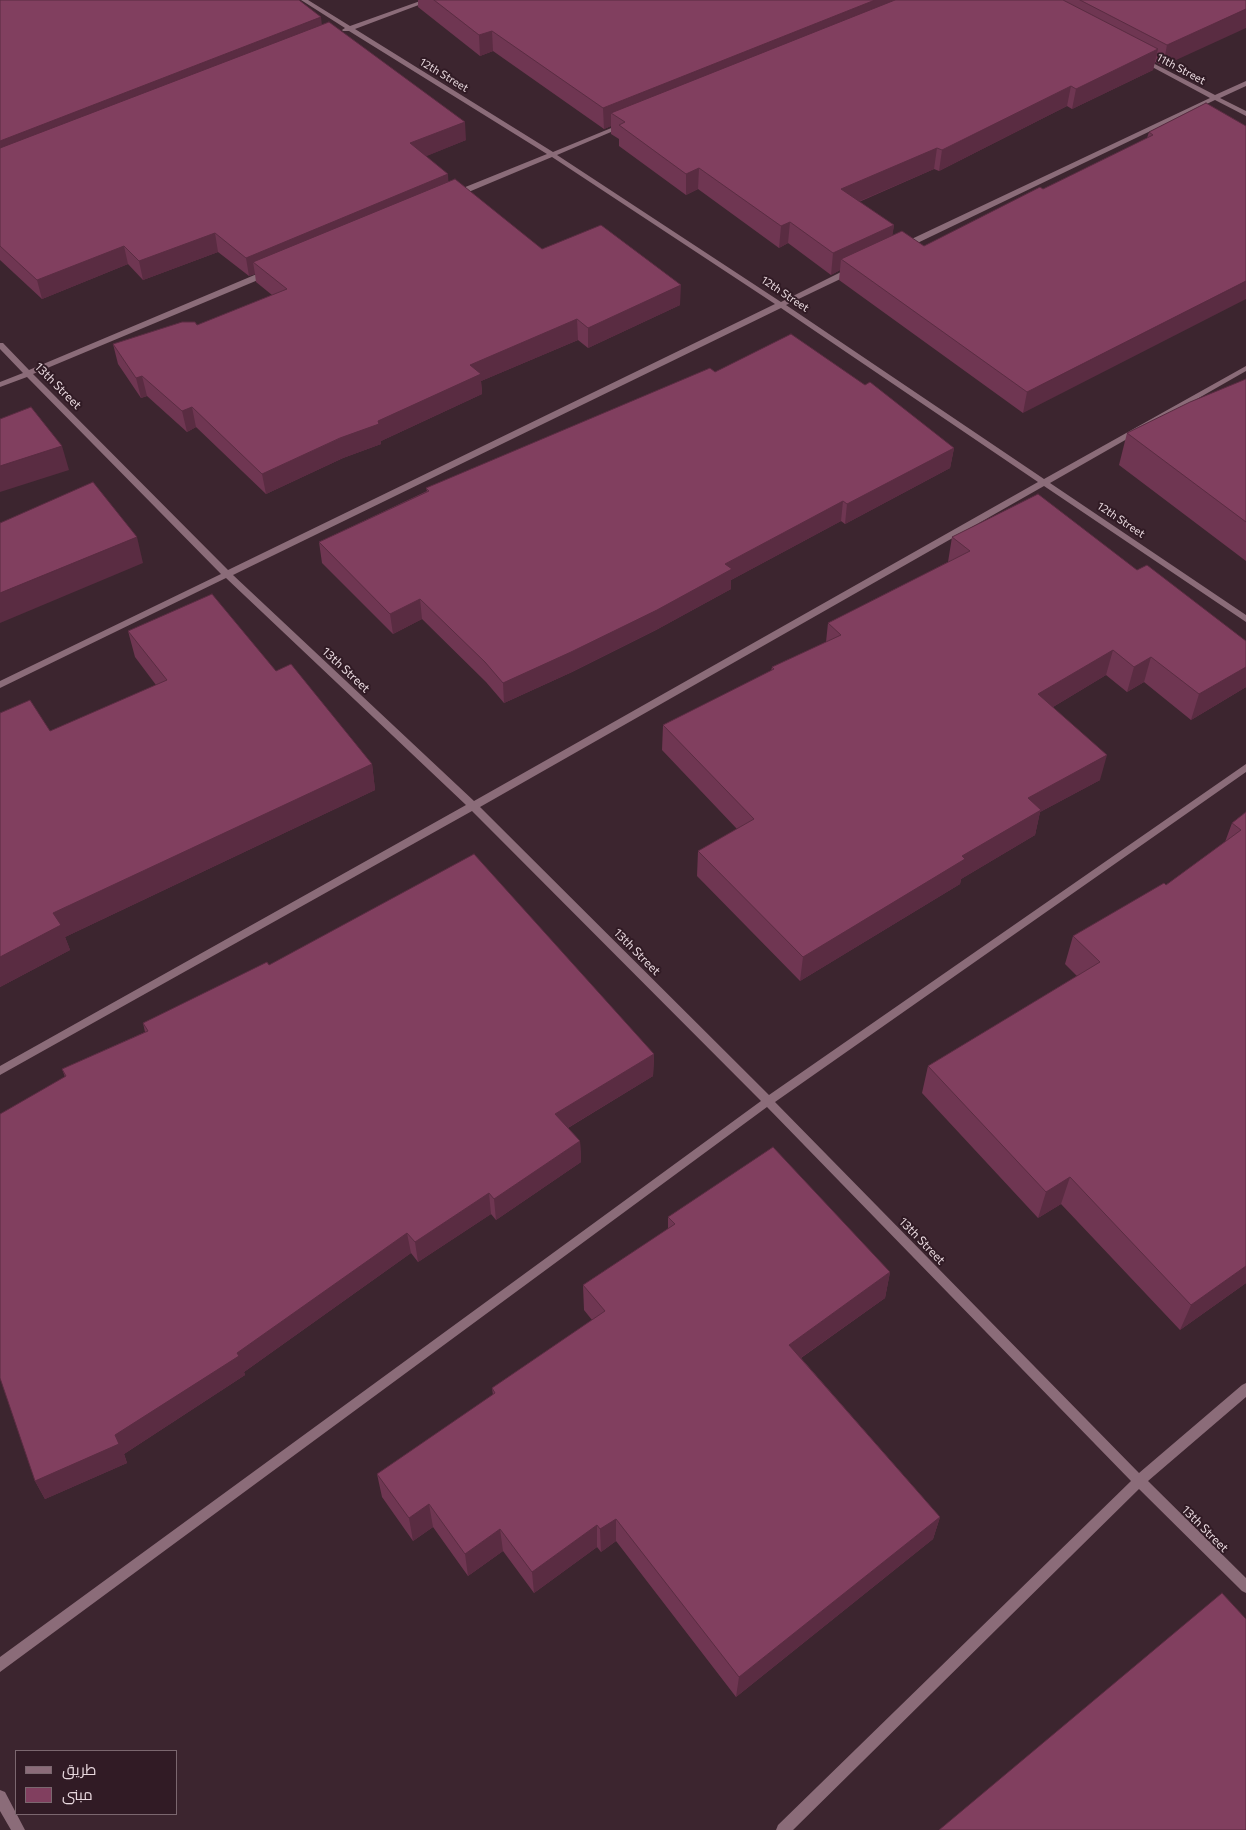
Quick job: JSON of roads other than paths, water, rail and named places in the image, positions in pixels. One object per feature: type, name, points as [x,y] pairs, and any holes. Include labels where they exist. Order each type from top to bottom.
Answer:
[{"type":"street","name":"12th Street","points":[[304,0],[552,154],[780,304],[1246,619]]},
{"type":"street","points":[[338,32],[429,0]]},
{"type":"street","name":"11th Street","points":[[1139,58],[1246,114]]},
{"type":"street","points":[[896,250],[1246,84]]},
{"type":"street","points":[[451,196],[634,121]]},
{"type":"street","points":[[0,685],[860,266]]},
{"type":"street","points":[[0,385],[276,269]]},
{"type":"street","name":"13th Street","points":[[0,345],[227,574],[472,806],[768,1101],[1246,1588]]},
{"type":"street","points":[[0,1071],[1246,368]]},
{"type":"street","points":[[0,1665],[768,1101],[1246,767]]},
{"type":"street","points":[[783,1830],[1139,1481],[1246,1389]]},
{"type":"street","points":[[0,1797],[18,1830]]}]
